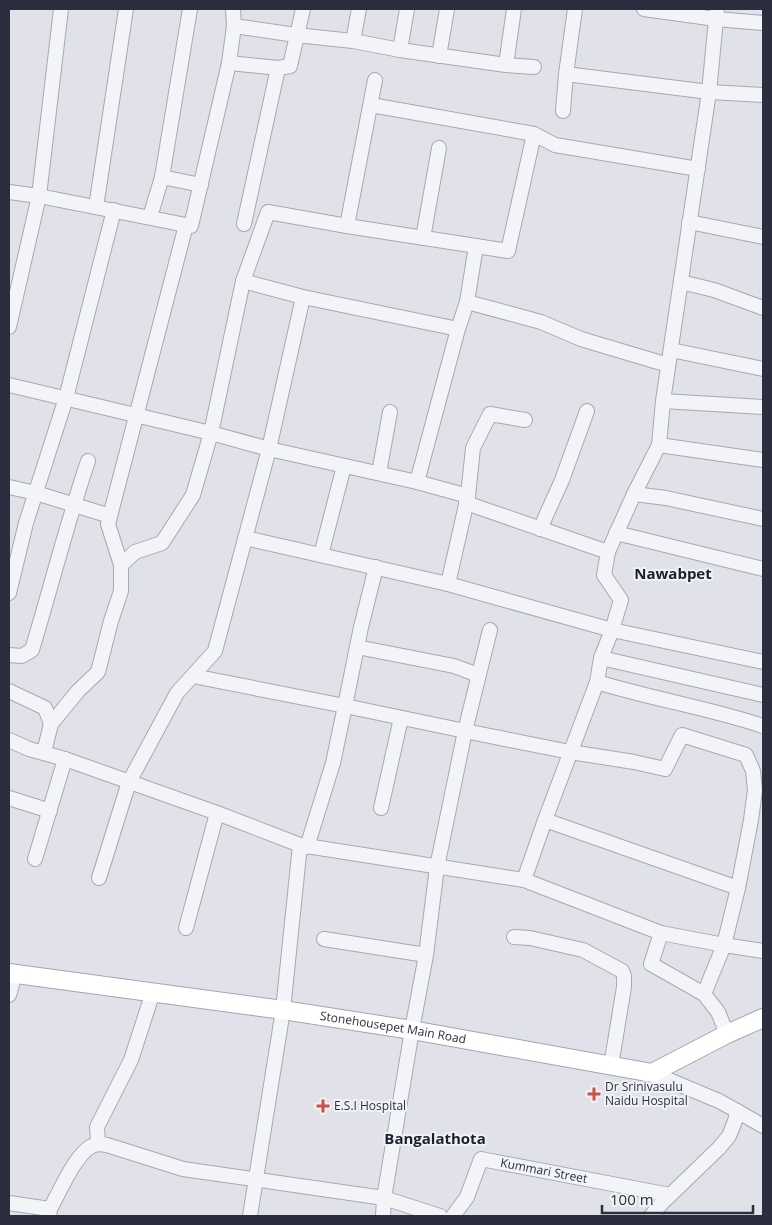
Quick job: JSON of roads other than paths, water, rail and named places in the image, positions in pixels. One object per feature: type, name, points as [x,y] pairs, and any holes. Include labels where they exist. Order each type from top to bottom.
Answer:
[{"type":"main road","name":"Stonehousepet Main Road","points":[[12,974],[282,1010],[412,1030],[652,1073]]},
{"type":"main road","points":[[652,1073],[727,1034],[763,1018]]},
{"type":"street","points":[[9,327],[40,196],[61,9]]},
{"type":"street","points":[[96,207],[126,9]]},
{"type":"street","points":[[150,218],[162,177],[190,9]]},
{"type":"street","points":[[9,192],[40,196],[191,226],[228,62],[234,26],[233,9]]},
{"type":"street","points":[[228,62],[278,68],[290,66],[303,9]]},
{"type":"street","points":[[353,41],[359,9]]},
{"type":"street","points":[[400,50],[407,9]]},
{"type":"street","points":[[439,56],[447,9]]},
{"type":"street","points":[[506,65],[514,9]]},
{"type":"street","points":[[563,111],[575,9]]},
{"type":"street","points":[[644,9],[717,14],[763,23]]},
{"type":"street","points":[[524,880],[596,682],[601,658],[621,600],[604,575],[608,552],[659,445],[668,365],[710,92],[717,14]]},
{"type":"street","points":[[234,26],[353,41],[439,56],[534,67]]},
{"type":"street","points":[[244,224],[278,68]]},
{"type":"street","points":[[566,74],[710,92],[763,95]]},
{"type":"street","points":[[347,226],[376,80]]},
{"type":"street","points":[[371,104],[534,134],[555,145],[698,169]]},
{"type":"street","points":[[121,565],[135,552],[162,543],[193,495],[211,433],[243,281],[268,212],[508,251],[534,134]]},
{"type":"street","points":[[423,238],[439,148]]},
{"type":"street","points":[[162,177],[201,185]]},
{"type":"street","points":[[9,593],[26,523],[66,398],[114,210]]},
{"type":"street","points":[[689,222],[763,237]]},
{"type":"street","points":[[44,752],[51,724],[78,691],[98,672],[121,590],[121,565],[108,524],[186,225]]},
{"type":"street","points":[[417,482],[467,302],[476,246]]},
{"type":"street","points":[[243,281],[303,297],[458,329]]},
{"type":"street","points":[[681,282],[714,290],[763,308]]},
{"type":"street","points":[[99,878],[129,782],[177,693],[215,651],[269,449],[303,297]]},
{"type":"street","points":[[467,302],[541,322],[581,339],[668,365]]},
{"type":"street","points":[[671,350],[763,369]]},
{"type":"street","points":[[9,385],[211,433],[269,449],[417,482],[540,529],[608,552]]},
{"type":"street","points":[[663,401],[763,407]]},
{"type":"street","points":[[540,529],[562,480],[587,411]]},
{"type":"street","points":[[379,473],[390,412]]},
{"type":"street","points":[[448,584],[467,500],[473,448],[490,414],[525,420]]},
{"type":"street","points":[[659,445],[763,460]]},
{"type":"street","points":[[9,655],[22,656],[32,650],[88,461]]},
{"type":"street","points":[[321,555],[344,466]]},
{"type":"street","points":[[9,487],[36,493],[110,516]]},
{"type":"street","points":[[634,494],[666,498],[763,519]]},
{"type":"street","points":[[616,533],[763,569]]},
{"type":"street","points":[[245,538],[448,584],[612,630],[763,662]]},
{"type":"street","points":[[250,1216],[282,1010],[304,846],[333,763],[361,627],[376,567]]},
{"type":"street","points":[[383,1216],[384,1198],[426,955],[437,867],[465,731],[490,630]]},
{"type":"street","points":[[357,647],[454,666],[473,673],[478,677]]},
{"type":"street","points":[[601,658],[763,695]]},
{"type":"street","points":[[193,676],[570,752],[666,769],[682,735],[746,755],[759,788],[724,945],[704,994]]},
{"type":"street","points":[[596,682],[763,726]]},
{"type":"street","points":[[9,691],[45,708],[51,724]]},
{"type":"street","points":[[380,808],[401,718]]},
{"type":"street","points":[[9,740],[29,749],[65,759],[304,846],[524,880],[662,932],[763,951]]},
{"type":"street","points":[[36,859],[65,759]]},
{"type":"street","points":[[9,798],[50,811]]},
{"type":"street","points":[[186,928],[217,813]]},
{"type":"street","points":[[545,820],[738,888]]},
{"type":"street","points":[[662,932],[650,964],[704,994],[718,1012],[727,1034]]},
{"type":"street","points":[[514,937],[530,938],[583,950],[622,971],[624,988],[610,1066]]},
{"type":"street","points":[[324,939],[426,955]]},
{"type":"street","points":[[9,996],[12,974]]},
{"type":"street","points":[[98,1144],[97,1127],[131,1060],[153,992]]},
{"type":"street","points":[[652,1073],[759,1120]]},
{"type":"street","points":[[652,1216],[662,1203],[719,1148],[728,1136],[735,1121],[736,1111]]},
{"type":"street","points":[[9,1203],[50,1213],[74,1165],[89,1146],[98,1144],[107,1145],[183,1170],[384,1198],[440,1216]]},
{"type":"street","name":"Kummari Street","points":[[454,1216],[467,1196],[481,1159],[670,1195]]},
{"type":"place","name":"Dr Srinivasulu Naidu Hospital","points":[[594,1094]]},
{"type":"place","name":"E.S.I Hospital","points":[[323,1106]]},
{"type":"district","name":"Nawabpet","points":[[673,574]]},
{"type":"district","name":"Bangalathota","points":[[435,1139]]}]
